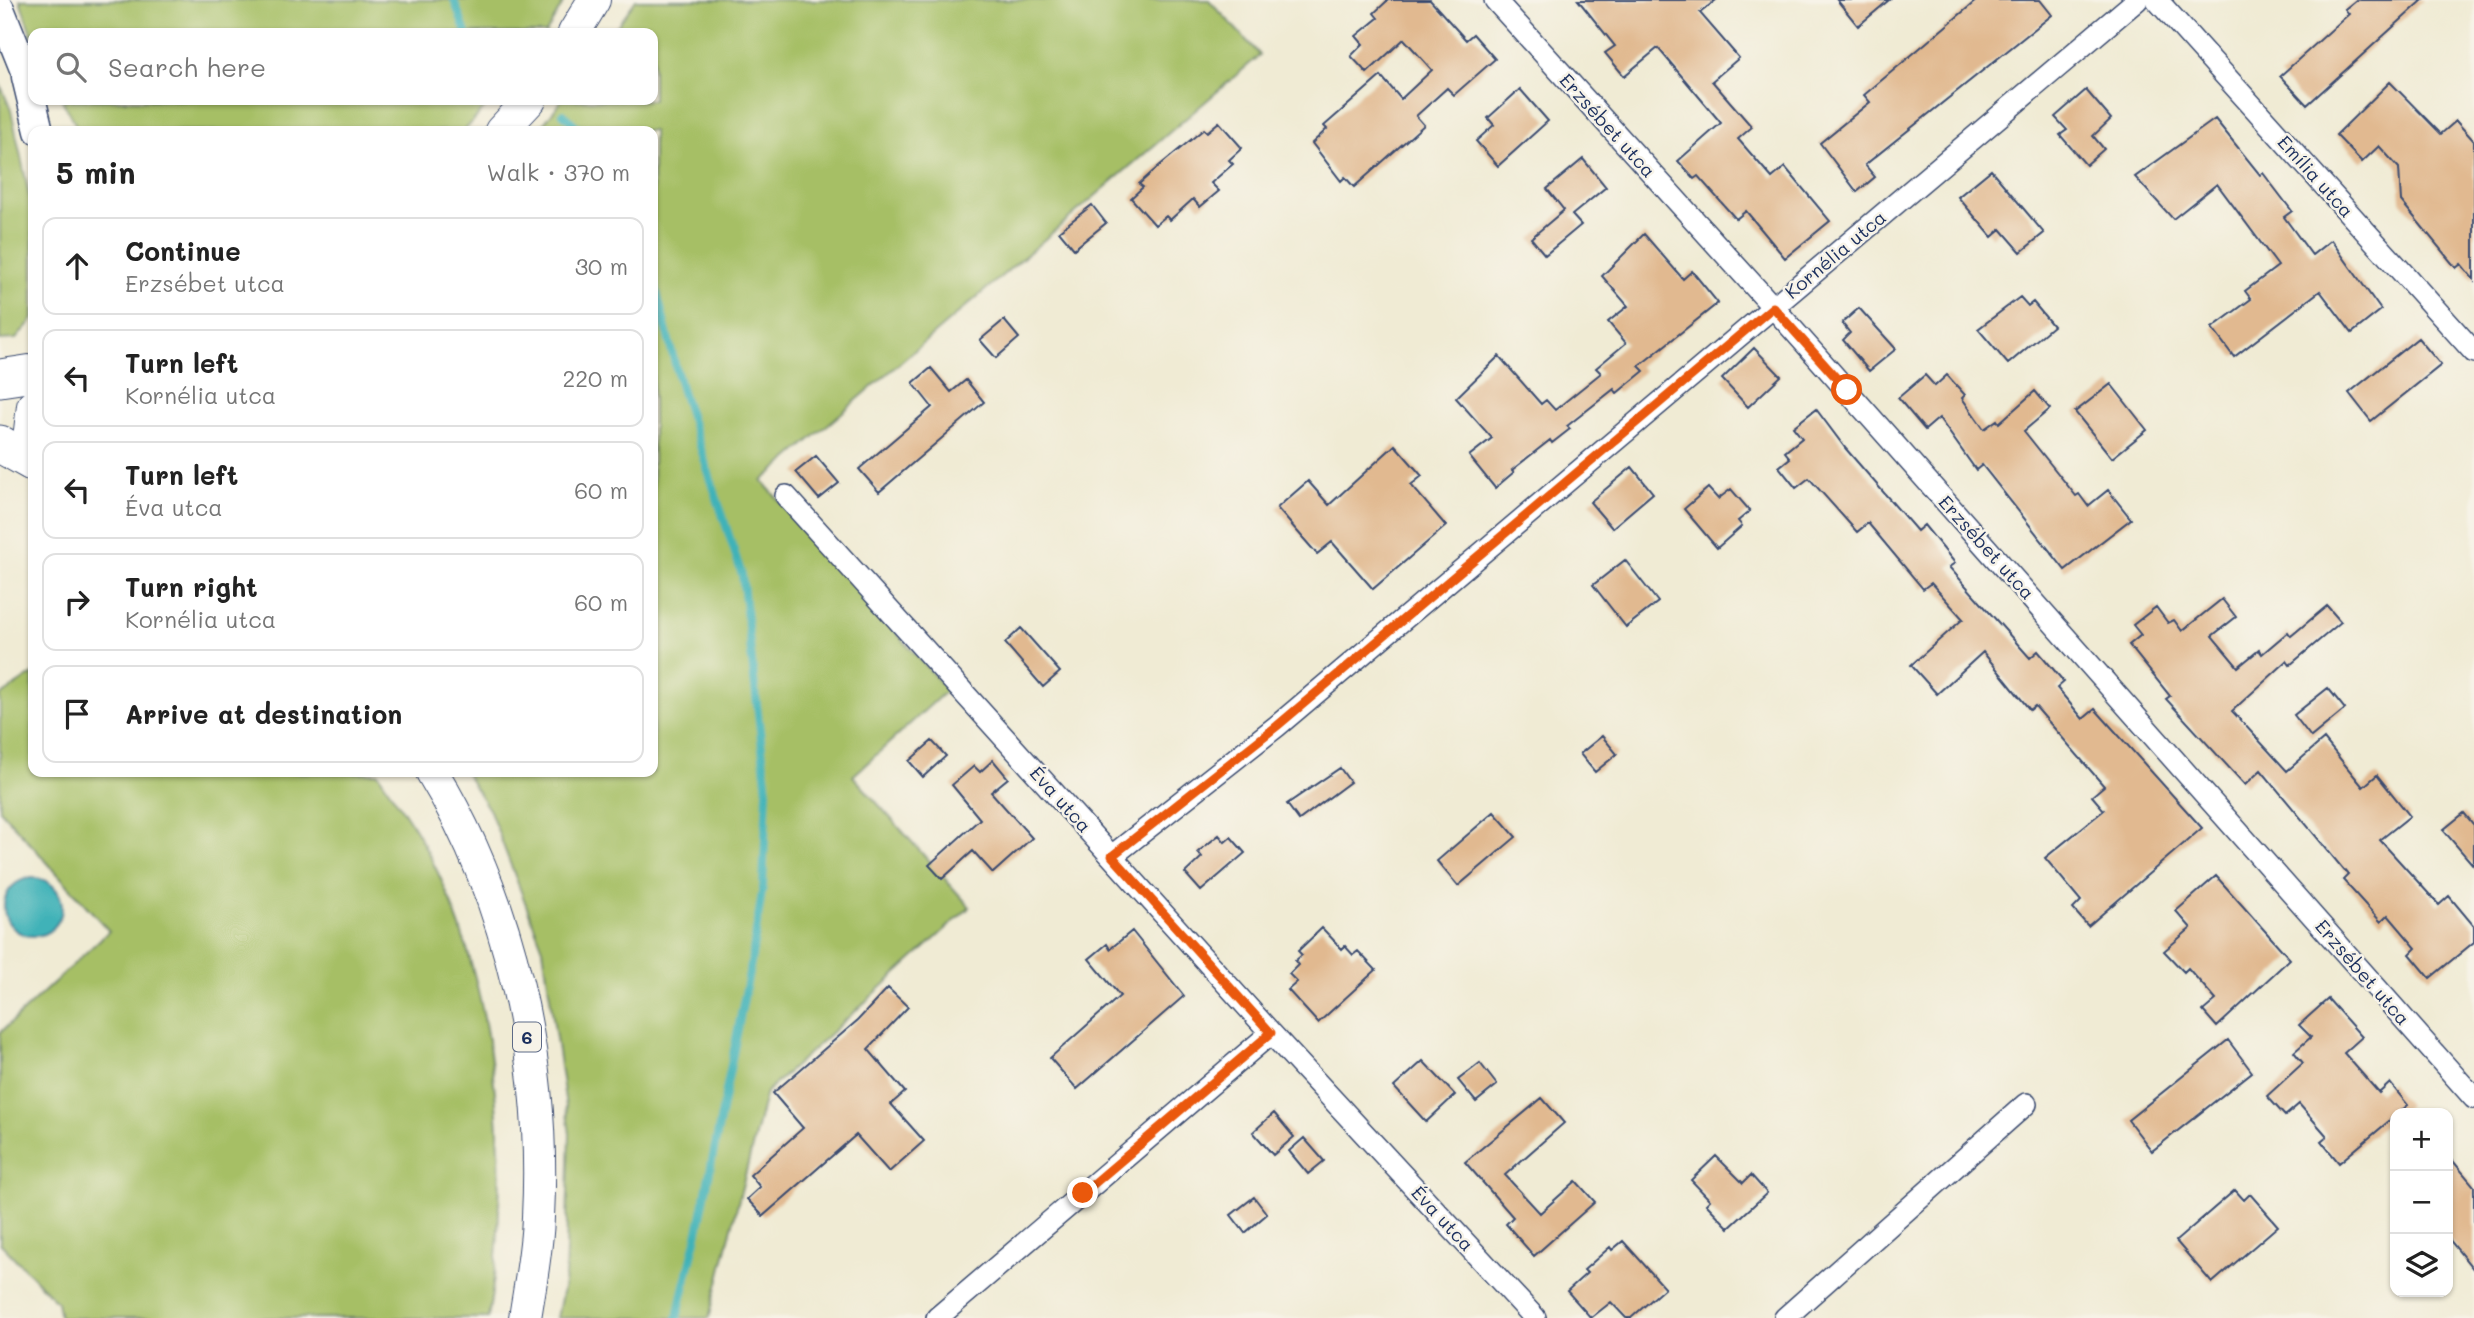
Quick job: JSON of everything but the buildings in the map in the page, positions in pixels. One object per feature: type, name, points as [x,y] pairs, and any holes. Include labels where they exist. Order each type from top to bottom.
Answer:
[{"type":"highway","points":[[0,378],[28,374]]},
{"type":"highway","points":[[0,444],[28,461]]},
{"type":"main road","points":[[577,28],[594,0]]},
{"type":"main road","points":[[506,126],[525,105]]},
{"type":"main road","name":"6","points":[[435,777],[459,822],[485,881],[518,988],[531,1057],[537,1109],[538,1207],[525,1318]]},
{"type":"street","name":"Erzsébet utca","points":[[1495,0],[1773,307],[2474,1098]]},
{"type":"street","name":"Kornélia utca","points":[[1112,856],[1277,726],[2137,0]]},
{"type":"street","name":"Emília utca","points":[[2157,0],[2474,352]]},
{"type":"street","points":[[0,9],[28,79]]},
{"type":"street","points":[[35,105],[38,126]]},
{"type":"street","points":[[40,105],[50,126]]},
{"type":"street","name":"Éva utca","points":[[786,496],[1271,1033],[1535,1318]]},
{"type":"street","points":[[937,1318],[1271,1033]]},
{"type":"street","points":[[1785,1318],[2026,1104]]},
{"type":"green space","points":[[20,0],[565,0],[549,28],[29,28]]},
{"type":"green space","points":[[636,0],[1209,0],[1260,55],[762,481],[947,690],[853,776],[970,907],[766,1092],[709,1318],[557,1318],[565,1278],[570,1134],[543,949],[490,811],[468,777],[658,777],[658,126],[542,126],[558,105],[658,105],[658,28],[616,28]]},
{"type":"green space","points":[[0,84],[11,110],[28,190],[28,325],[16,339],[0,340]]},
{"type":"green space","points":[[65,105],[487,105],[469,126],[76,126]]},
{"type":"green space","points":[[28,677],[28,777],[381,777],[416,831],[443,884],[465,943],[481,1004],[492,1068],[498,1132],[496,1259],[488,1318],[60,1318],[57,1302],[0,1243],[0,1033],[109,931],[0,810],[0,696]]},
{"type":"water","points":[[27,878],[39,878],[54,886],[62,901],[62,913],[54,928],[39,936],[27,936],[12,928],[4,913],[4,901],[12,886]]},
{"type":"waterway","points":[[454,0],[464,28]]},
{"type":"waterway","points":[[563,114],[576,126]]},
{"type":"waterway","points":[[658,297],[681,388],[742,575],[767,791],[763,886],[751,963],[699,1227],[677,1318]]},
{"type":"route","points":[[1083,1193],[1271,1033],[1112,856],[1277,726],[1438,587],[1773,307],[1847,390]]}]
